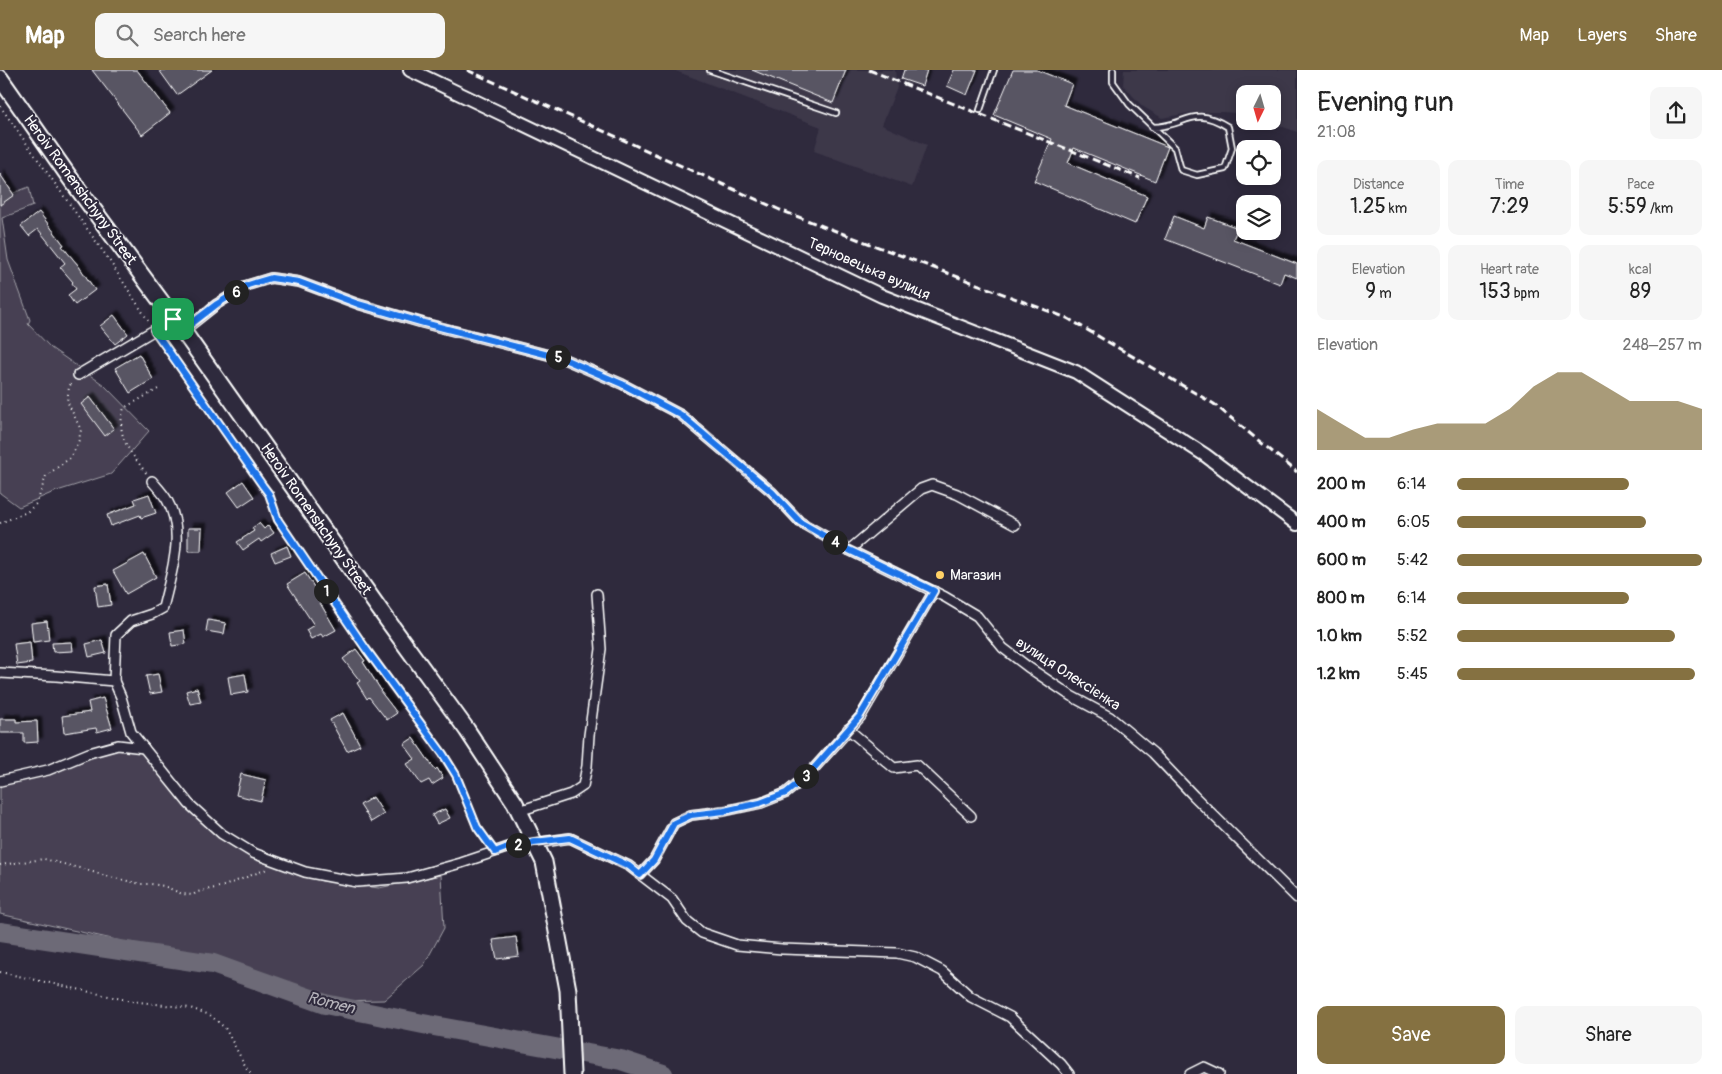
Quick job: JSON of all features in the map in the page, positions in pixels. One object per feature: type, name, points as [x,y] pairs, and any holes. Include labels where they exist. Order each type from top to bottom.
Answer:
[{"type":"main road","name":"Терновецька вулиця","points":[[410,70],[882,296],[1076,372],[1205,455],[1297,524]]},
{"type":"main road","name":"Heroiv Romenshchyny Street","points":[[0,78],[467,730],[519,811],[544,862],[568,990],[572,1074]]},
{"type":"street","name":"вулиця Олексієнка","points":[[78,375],[154,330],[178,325],[248,285],[271,278],[299,282],[358,304],[564,359],[622,384],[681,415],[772,492],[800,522],[849,550],[934,591],[977,616],[1003,648],[1071,696],[1110,716],[1153,753],[1297,898]]},
{"type":"street","points":[[152,481],[167,500],[175,521],[177,540],[174,560],[164,608],[131,621],[116,635],[114,681],[132,732],[189,804],[222,834],[253,854],[305,872],[357,882],[407,878],[461,863],[508,847],[570,838],[629,866],[672,899],[687,921],[702,933],[736,945],[782,949],[897,953],[915,957],[942,972],[971,997],[1010,1017],[1069,1074]]},
{"type":"street","points":[[849,550],[921,489],[932,485],[957,494],[1015,525]]},
{"type":"street","points":[[640,875],[654,860],[674,823],[691,815],[724,811],[760,803],[786,793],[808,775],[860,716],[934,591]]},
{"type":"street","points":[[519,811],[571,794],[583,786],[601,649],[597,594]]},
{"type":"street","points":[[0,673],[114,681]]},
{"type":"street","points":[[848,729],[894,768],[917,765],[971,816]]},
{"type":"street","points":[[0,781],[48,770],[89,753],[118,745],[144,748]]},
{"type":"street","points":[[1190,1074],[1204,1066],[1219,1074]]},
{"type":"lane","points":[[710,70],[836,113]]},
{"type":"lane","points":[[980,110],[994,70]]},
{"type":"lane","points":[[1113,70],[1113,82],[1129,104],[1152,127],[1174,148],[1181,170],[1197,175],[1225,169],[1232,148],[1228,127],[1215,119],[1197,116],[1170,125],[1152,127]]},
{"type":"path","points":[[0,106],[107,257],[154,330],[269,494],[278,520],[355,634],[443,754],[459,782],[477,827],[495,852]]},
{"type":"path","points":[[0,523],[27,512],[38,503],[46,476],[70,458],[78,444],[80,430],[66,401],[69,387],[78,375]]},
{"type":"path","points":[[152,481],[130,451],[122,436],[120,420],[124,408],[160,388]]},
{"type":"path","points":[[0,865],[44,860],[140,884],[158,885],[173,889],[182,894],[193,895],[197,892],[224,886],[283,864]]},
{"type":"path","points":[[0,972],[131,1001],[190,1008],[210,1015],[225,1028],[247,1069],[252,1074]]},
{"type":"shaded area","points":[[673,70],[895,70],[897,87],[882,125],[927,145],[912,187],[814,151],[821,127]]},
{"type":"shaded area","points":[[1124,70],[1297,70],[1297,132],[1281,126],[1281,85],[1236,85],[1236,113],[1194,112],[1162,118],[1142,106],[1123,85]]},
{"type":"shaded area","points":[[29,187],[33,206],[2,218],[8,260],[30,320],[28,324],[51,348],[104,385],[149,431],[111,474],[54,492],[19,507],[0,493],[0,198]]},
{"type":"shaded area","points":[[120,744],[142,752],[230,836],[279,867],[322,881],[379,888],[441,875],[444,928],[424,965],[384,1000],[328,1001],[220,959],[157,949],[0,914],[0,781]]},
{"type":"building","points":[[92,70],[137,70],[170,113],[142,135]]},
{"type":"building","points":[[159,70],[212,70],[177,95]]},
{"type":"building","points":[[752,70],[846,70],[833,103]]},
{"type":"building","points":[[904,70],[927,70],[922,86],[901,79]]},
{"type":"building","points":[[954,70],[977,70],[967,95],[947,86]]},
{"type":"building","points":[[1013,70],[1037,70],[1072,84],[1064,105],[1168,147],[1155,181],[1074,148],[1068,163],[1147,196],[1135,224],[1034,181],[1052,139],[994,115]]},
{"type":"building","points":[[0,174],[14,195],[0,205]]},
{"type":"building","points":[[39,212],[95,290],[75,305],[68,295],[76,289],[73,282],[60,267],[65,263],[38,229],[29,236],[21,226]]},
{"type":"building","points":[[1174,216],[1204,228],[1208,217],[1236,227],[1233,239],[1297,264],[1297,278],[1284,273],[1280,284],[1165,239]]},
{"type":"building","points":[[114,315],[128,334],[115,344],[100,326]]},
{"type":"building","points":[[139,354],[153,379],[130,393],[115,368]]},
{"type":"building","points":[[90,397],[114,429],[105,436],[81,404]]},
{"type":"building","points":[[243,481],[254,497],[239,507],[228,492]]},
{"type":"building","points":[[149,494],[156,513],[141,518],[140,515],[111,526],[107,515],[136,504],[134,499]]},
{"type":"building","points":[[259,523],[264,529],[268,525],[274,533],[261,542],[259,539],[243,550],[237,542],[254,531],[252,528]]},
{"type":"building","points":[[188,528],[202,528],[201,551],[188,551]]},
{"type":"building","points":[[287,546],[291,556],[275,562],[271,553]]},
{"type":"building","points":[[144,554],[156,577],[126,594],[113,571]]},
{"type":"building","points":[[305,573],[323,601],[320,603],[336,630],[323,637],[321,634],[311,639],[306,630],[314,625],[287,584]]},
{"type":"building","points":[[108,584],[111,605],[98,607],[95,586]]},
{"type":"building","points":[[208,620],[226,623],[224,634],[206,631]]},
{"type":"building","points":[[47,621],[49,640],[33,642],[31,623]]},
{"type":"building","points":[[184,630],[186,644],[172,646],[170,632]]},
{"type":"building","points":[[102,640],[106,653],[89,657],[86,644]]},
{"type":"building","points":[[30,642],[32,663],[17,665],[14,644]]},
{"type":"building","points":[[72,642],[73,651],[53,652],[52,643]]},
{"type":"building","points":[[356,649],[365,661],[363,662],[380,691],[397,713],[387,720],[369,697],[367,699],[357,683],[360,681],[343,659]]},
{"type":"building","points":[[158,674],[162,692],[150,694],[146,676]]},
{"type":"building","points":[[245,674],[248,692],[231,695],[228,677]]},
{"type":"building","points":[[197,688],[201,702],[190,704],[186,691]]},
{"type":"building","points":[[103,698],[112,728],[97,732],[96,728],[64,733],[62,716],[90,712],[88,702]]},
{"type":"building","points":[[343,713],[360,745],[347,751],[330,720]]},
{"type":"building","points":[[0,719],[16,719],[16,722],[37,721],[38,742],[24,743],[24,733],[0,733]]},
{"type":"building","points":[[413,738],[435,770],[437,768],[443,778],[432,785],[429,780],[421,784],[407,764],[415,759],[404,744]]},
{"type":"building","points":[[241,774],[266,780],[261,801],[236,795]]},
{"type":"building","points":[[373,797],[384,814],[371,822],[360,805]]},
{"type":"building","points":[[445,809],[450,818],[437,824],[432,815]]},
{"type":"building","points":[[516,937],[519,956],[497,959],[493,940]]},
{"type":"waterway","name":"Romen","points":[[0,932],[213,964],[325,1004],[621,1060],[663,1074]]},
{"type":"railway","points":[[467,70],[780,210],[1067,318],[1214,404],[1297,472]]},
{"type":"railway","points":[[869,70],[1140,178]]},
{"type":"place","name":"Магазин","points":[[940,575]]},
{"type":"route","points":[[271,278],[299,282],[358,304],[564,359],[622,384],[681,415],[772,492],[800,522],[849,550],[934,591],[860,716],[808,775],[786,793],[760,803],[724,811],[691,815],[674,823],[654,860],[640,875],[629,866],[570,838],[534,842],[508,847],[495,852],[477,827],[456,775],[443,754],[329,595],[278,520],[269,494],[154,330],[173,319],[182,331],[217,304],[248,285],[271,278]]}]
